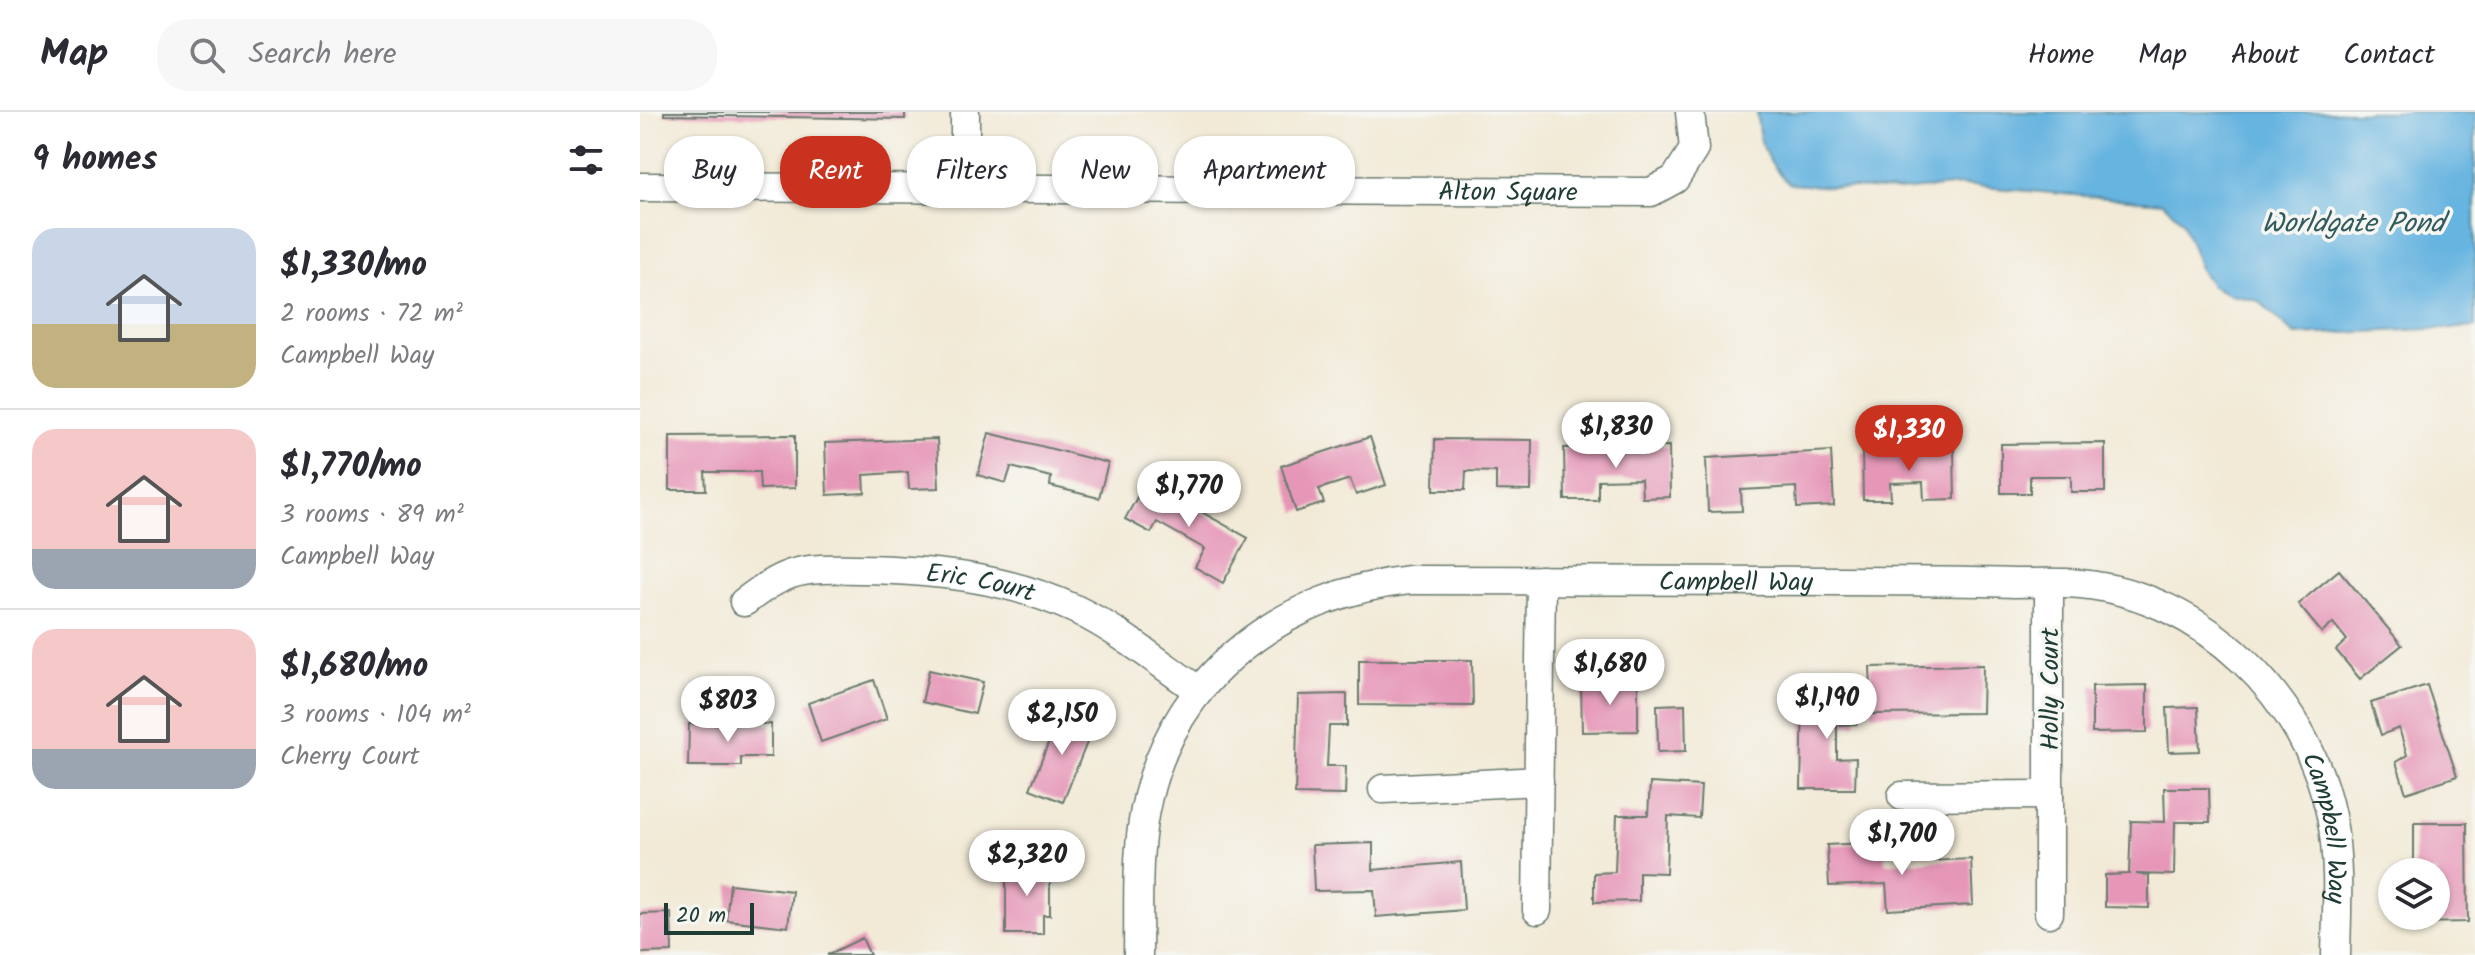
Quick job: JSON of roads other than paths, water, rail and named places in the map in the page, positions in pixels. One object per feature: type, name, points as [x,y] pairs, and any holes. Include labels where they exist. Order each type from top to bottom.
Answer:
[{"type":"street","points":[[965,112],[965,136]]},
{"type":"street","name":"Alton Square","points":[[1036,188],[1651,192],[1675,179],[1694,149],[1690,112]]},
{"type":"street","name":"Alton Square","points":[[640,187],[907,187]]},
{"type":"street","name":"Eric Court","points":[[744,602],[767,585],[793,573],[821,569],[922,570],[981,578],[1040,595],[1079,611],[1199,691]]},
{"type":"street","name":"Campbell Way","points":[[1138,955],[1139,847],[1148,796],[1163,753],[1182,715],[1199,691],[1244,644],[1282,619],[1342,592],[1409,580],[1541,580],[2082,584],[2127,593],[2165,608],[2209,633],[2238,656],[2272,691],[2298,730],[2311,757],[2331,816],[2337,860],[2336,955]]},
{"type":"street","points":[[1537,910],[1541,580]]},
{"type":"street","name":"Holly Court","points":[[2049,583],[2049,913]]},
{"type":"street","points":[[1383,789],[1539,781]]},
{"type":"street","points":[[1902,796],[2049,795]]},
{"type":"water","name":"Worldgate Pond","points":[[1757,112],[2475,112],[2475,327],[2295,335],[2259,301],[2231,295],[2212,286],[2201,271],[2182,220],[2162,203],[1962,185],[1898,191],[1789,184],[1765,151],[1759,134]]}]
